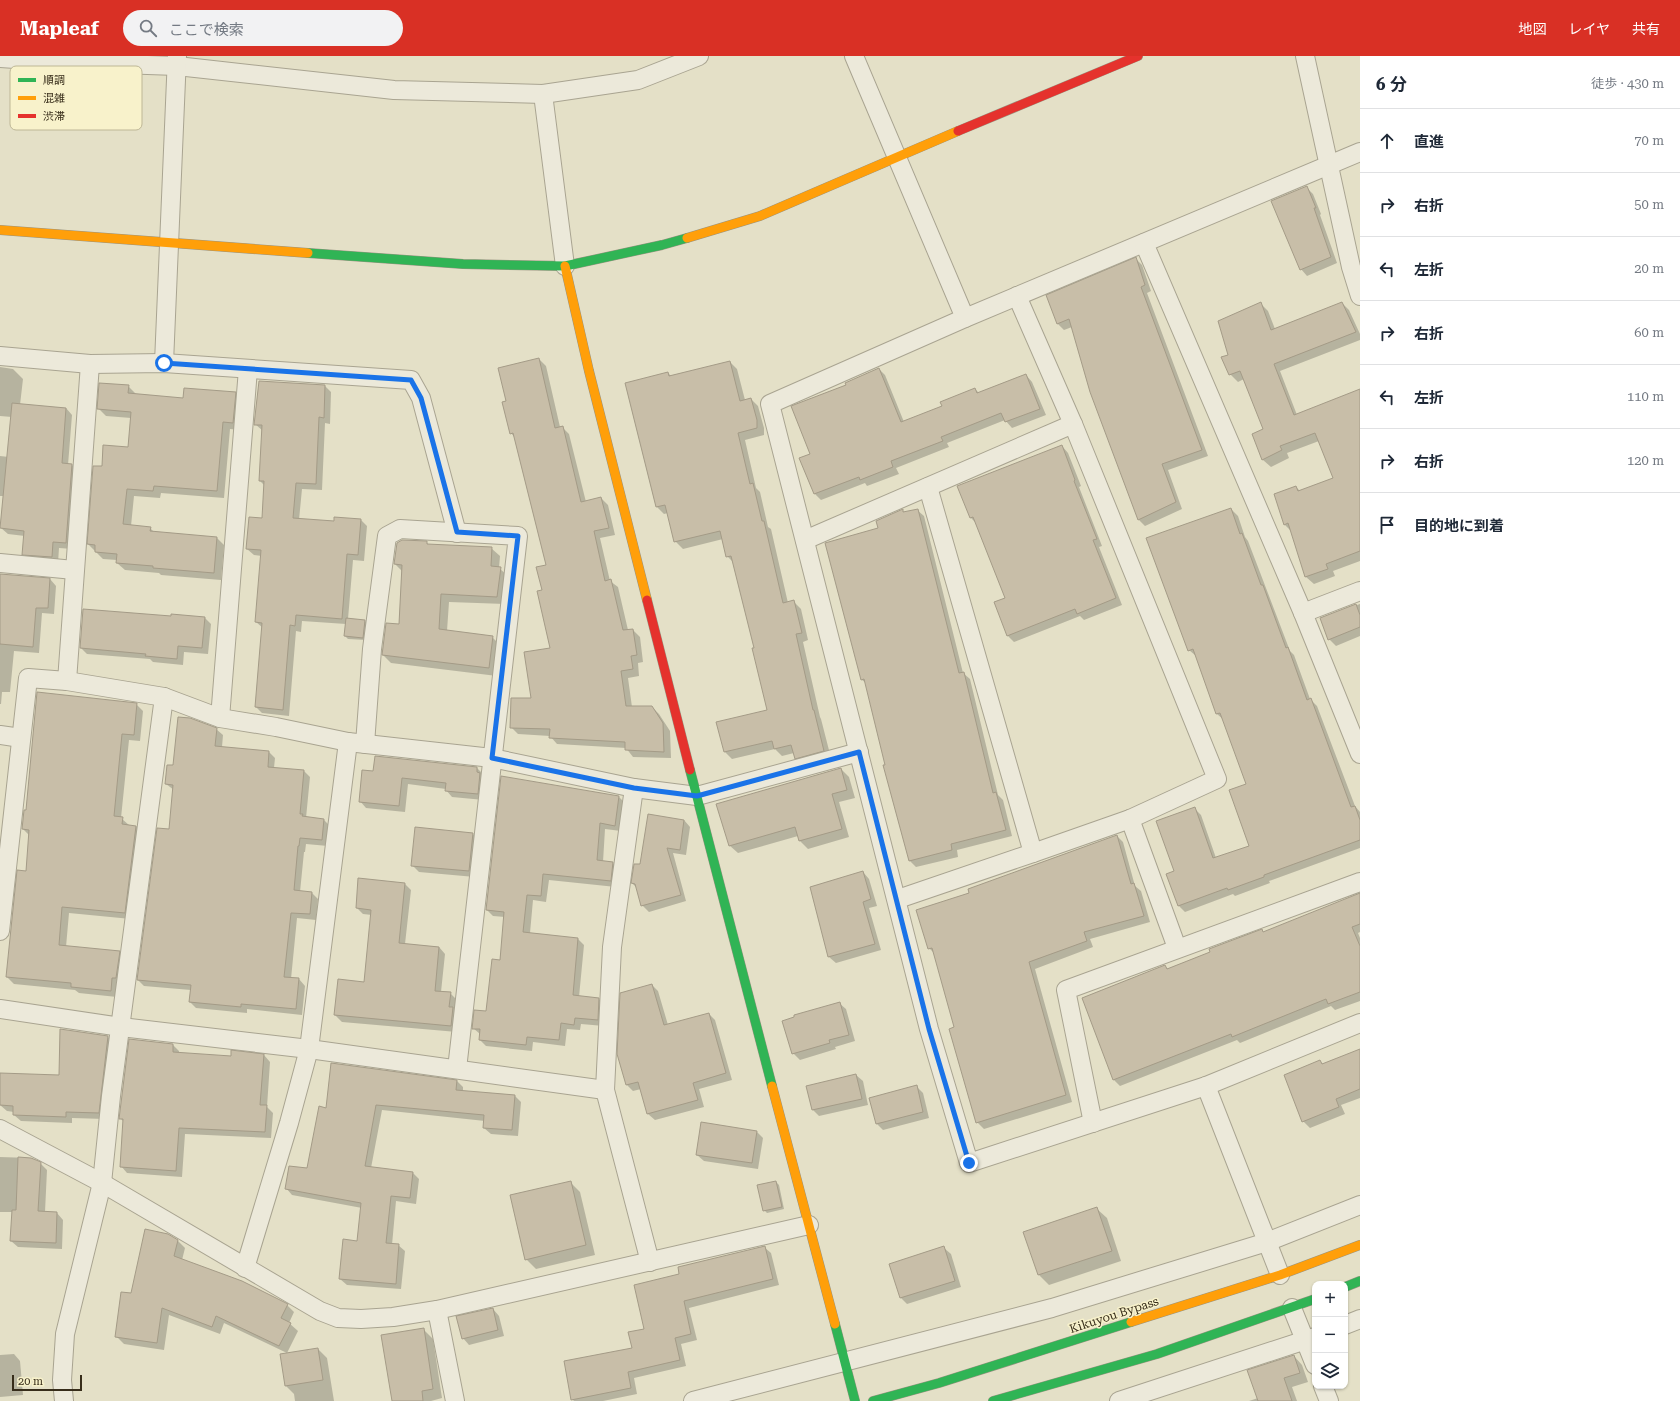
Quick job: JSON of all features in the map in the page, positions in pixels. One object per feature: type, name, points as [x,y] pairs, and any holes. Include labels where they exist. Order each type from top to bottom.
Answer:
[{"type":"main road","points":[[0,230],[463,264],[564,266],[662,246],[760,216],[896,157],[1138,56]]},
{"type":"main road","points":[[564,266],[596,402],[726,912],[846,1362],[855,1401]]},
{"type":"main road","name":"Kikuyou Bypass","points":[[873,1401],[939,1384],[1146,1316],[1280,1275],[1360,1245]]},
{"type":"main road","points":[[1348,1286],[1360,1281]]},
{"type":"main road","points":[[993,1401],[1156,1354],[1312,1300]]},
{"type":"street","points":[[0,58],[59,62],[177,61],[394,90],[543,94],[638,80],[699,56]]},
{"type":"street","points":[[854,56],[965,318]]},
{"type":"street","points":[[1305,56],[1329,164],[1356,267],[1360,296]]},
{"type":"street","points":[[164,363],[177,61]]},
{"type":"street","points":[[543,94],[564,266]]},
{"type":"street","points":[[1360,152],[965,318],[770,404],[898,899],[929,1029],[969,1163],[1206,1086],[1360,1023]]},
{"type":"street","points":[[1144,243],[1303,613],[1360,754]]},
{"type":"street","points":[[898,899],[1130,819],[1217,779],[1073,424],[1018,296]]},
{"type":"street","points":[[0,356],[90,364],[164,363],[411,380],[421,398],[457,532]]},
{"type":"street","points":[[67,681],[90,364]]},
{"type":"street","points":[[220,718],[248,369]]},
{"type":"street","points":[[806,540],[1073,424]]},
{"type":"street","points":[[928,487],[1033,853]]},
{"type":"street","points":[[365,744],[372,649],[387,536],[400,529],[518,536],[457,1069]]},
{"type":"street","points":[[0,563],[74,570]]},
{"type":"street","points":[[1303,613],[1360,591]]},
{"type":"street","points":[[0,931],[28,678],[67,681],[164,697],[220,718],[276,727],[348,742],[492,758],[634,788],[697,796],[859,752]]},
{"type":"street","points":[[64,1401],[62,1380],[65,1334],[102,1183],[111,1096],[122,1027],[164,697]]},
{"type":"street","points":[[0,735],[21,738]]},
{"type":"street","points":[[245,1268],[310,1049],[348,742]]},
{"type":"street","points":[[634,788],[612,947],[605,1090],[650,1262]]},
{"type":"street","points":[[1130,819],[1177,948]]},
{"type":"street","points":[[1093,1123],[1066,990],[1360,882]]},
{"type":"street","points":[[0,1009],[122,1027],[310,1049],[605,1090]]},
{"type":"street","points":[[1206,1086],[1280,1275]]},
{"type":"street","points":[[0,1129],[102,1183],[320,1311],[338,1318],[361,1319],[393,1317],[437,1310],[809,1225]]},
{"type":"street","points":[[693,1401],[1052,1308],[1267,1242],[1360,1205]]},
{"type":"street","points":[[1292,1308],[1310,1339],[1313,1353]]},
{"type":"street","points":[[437,1310],[456,1401]]},
{"type":"street","points":[[1348,1324],[1360,1319]]},
{"type":"street","points":[[1119,1401],[1310,1339]]},
{"type":"street","points":[[1324,1389],[1329,1401]]},
{"type":"building","points":[[1307,186],[1316,208],[1314,208],[1331,257],[1300,270],[1271,201]]},
{"type":"building","points":[[1136,257],[1145,285],[1141,287],[1202,450],[1162,464],[1176,502],[1138,520],[1090,392],[1069,319],[1057,324],[1046,295]]},
{"type":"building","points":[[1261,302],[1271,330],[1342,302],[1356,332],[1274,364],[1294,415],[1360,389],[1360,551],[1326,564],[1328,569],[1305,577],[1288,523],[1284,525],[1274,494],[1296,486],[1298,491],[1333,478],[1315,433],[1280,446],[1282,450],[1262,460],[1252,434],[1263,429],[1240,371],[1229,375],[1221,357],[1228,355],[1218,321]]},
{"type":"building","points":[[539,358],[555,428],[563,426],[581,502],[601,497],[609,528],[594,531],[605,581],[611,579],[623,630],[633,629],[637,655],[631,656],[633,669],[621,671],[626,706],[652,706],[663,723],[664,752],[625,750],[625,742],[549,738],[550,729],[510,728],[511,698],[531,698],[524,652],[550,648],[537,591],[542,590],[536,567],[546,565],[513,433],[510,434],[502,402],[506,401],[498,368]]},
{"type":"building","points":[[730,361],[740,401],[751,398],[757,420],[757,428],[738,433],[750,484],[753,483],[762,521],[764,521],[783,603],[794,600],[802,633],[796,634],[824,751],[795,759],[791,745],[774,749],[772,741],[724,752],[716,722],[767,710],[752,648],[754,648],[731,556],[726,557],[720,531],[674,542],[665,505],[656,507],[625,383],[668,372],[669,376]]},
{"type":"building","points":[[879,368],[901,422],[942,406],[940,402],[975,388],[977,393],[1026,374],[1040,409],[1005,422],[1001,413],[941,437],[943,441],[891,461],[893,467],[860,480],[859,477],[814,494],[799,458],[810,454],[791,406],[846,385],[845,383]]},
{"type":"building","points":[[259,381],[325,385],[324,418],[319,417],[316,484],[296,483],[293,518],[334,521],[334,517],[361,519],[358,555],[347,554],[342,619],[296,615],[295,626],[290,625],[283,710],[255,707],[262,623],[255,622],[261,550],[246,549],[249,517],[262,518],[264,481],[259,481],[262,425],[254,425]]},
{"type":"building","points":[[99,383],[129,385],[128,393],[183,398],[184,388],[236,392],[233,423],[223,422],[217,491],[154,486],[153,491],[127,489],[123,524],[151,527],[150,531],[217,537],[214,573],[153,568],[153,566],[116,563],[117,554],[95,552],[95,545],[87,544],[93,466],[102,466],[103,445],[128,447],[131,412],[97,409]]},
{"type":"building","points":[[12,403],[66,408],[62,463],[72,464],[66,543],[53,542],[52,557],[22,555],[24,531],[0,528]]},
{"type":"building","points":[[1062,445],[1075,480],[1074,481],[1097,539],[1093,540],[1116,598],[1077,614],[1075,609],[1007,636],[994,602],[1005,598],[973,517],[970,518],[957,486]]},
{"type":"building","points":[[1231,508],[1261,585],[1263,585],[1286,648],[1288,647],[1307,700],[1311,698],[1351,807],[1355,806],[1360,820],[1360,840],[1264,875],[1264,877],[1228,890],[1227,888],[1178,906],[1166,874],[1174,871],[1156,821],[1195,807],[1213,858],[1249,846],[1229,790],[1246,784],[1220,713],[1216,714],[1193,649],[1188,651],[1146,538]]},
{"type":"building","points":[[903,509],[903,512],[918,509],[959,673],[964,672],[993,793],[996,792],[1006,830],[951,844],[952,850],[909,861],[883,765],[885,765],[864,679],[861,680],[825,543],[878,528],[876,521]]},
{"type":"building","points":[[402,540],[427,541],[427,544],[492,547],[491,566],[501,567],[497,597],[441,594],[439,629],[493,636],[489,668],[382,655],[386,623],[399,624],[402,565],[394,564],[397,543]]},
{"type":"building","points":[[0,574],[50,578],[48,608],[36,608],[33,647],[0,644]]},
{"type":"building","points":[[1356,604],[1360,615],[1360,627],[1328,640],[1320,618]]},
{"type":"building","points":[[83,609],[171,616],[171,614],[205,617],[202,648],[178,646],[177,659],[145,656],[146,654],[80,648]]},
{"type":"building","points":[[346,618],[365,620],[363,638],[344,636]]},
{"type":"building","points":[[37,692],[137,703],[134,735],[122,734],[114,816],[123,817],[122,824],[136,826],[125,913],[62,907],[59,945],[120,951],[116,978],[112,978],[111,991],[71,987],[71,983],[6,977],[17,870],[26,871],[29,830],[22,829],[24,810],[26,810]]},
{"type":"building","points":[[178,717],[190,718],[217,728],[215,746],[269,751],[268,767],[304,770],[300,814],[303,814],[302,816],[324,819],[322,840],[300,838],[298,846],[294,890],[312,892],[310,914],[291,913],[284,977],[299,978],[296,1009],[241,1004],[241,1007],[189,1002],[191,985],[137,980],[157,828],[169,829],[173,785],[165,784],[167,765],[173,765]]},
{"type":"building","points":[[375,756],[477,767],[477,772],[480,773],[478,794],[445,791],[446,783],[402,778],[399,806],[359,802],[362,770],[373,771]]},
{"type":"building","points":[[841,768],[847,790],[832,794],[842,829],[799,841],[795,827],[729,846],[716,804]]},
{"type":"building","points":[[501,776],[619,796],[615,826],[600,823],[597,860],[613,862],[611,881],[543,874],[541,896],[527,895],[523,932],[578,938],[573,995],[599,998],[598,1020],[575,1018],[574,1025],[561,1023],[559,1040],[527,1037],[526,1045],[479,1040],[480,1029],[472,1029],[474,1010],[486,1011],[492,959],[500,960],[504,912],[486,910]]},
{"type":"building","points":[[648,814],[684,820],[680,850],[667,848],[681,895],[641,906],[635,884],[631,883],[634,864],[640,864]]},
{"type":"building","points":[[415,827],[473,833],[469,871],[411,866]]},
{"type":"building","points":[[1117,835],[1131,884],[1134,883],[1144,916],[1084,932],[1087,941],[1029,962],[1066,1095],[976,1123],[949,1029],[954,1027],[932,948],[928,949],[916,910],[969,893],[968,889]]},
{"type":"building","points":[[863,871],[871,899],[863,902],[875,944],[828,957],[810,887]]},
{"type":"building","points":[[358,878],[405,883],[399,943],[439,947],[435,991],[451,992],[449,1007],[453,1007],[451,1026],[334,1015],[338,979],[364,982],[371,910],[356,908]]},
{"type":"building","points":[[1360,893],[1360,924],[1352,927],[1360,946],[1360,992],[1328,1004],[1326,999],[1232,1037],[1231,1034],[1113,1080],[1082,998],[1165,965],[1167,969],[1210,952],[1209,949],[1262,929],[1263,932]]},
{"type":"building","points":[[652,984],[664,1025],[709,1013],[726,1073],[693,1083],[698,1100],[647,1114],[638,1082],[626,1085],[617,1054],[620,993]]},
{"type":"building","points":[[840,1002],[849,1035],[829,1040],[830,1043],[792,1054],[782,1021],[794,1017],[794,1015]]},
{"type":"building","points":[[60,1029],[108,1036],[99,1113],[66,1112],[66,1117],[13,1115],[13,1106],[0,1105],[0,1073],[59,1075]]},
{"type":"building","points":[[129,1039],[173,1044],[173,1052],[231,1056],[231,1050],[264,1054],[260,1105],[267,1105],[265,1132],[179,1128],[176,1171],[120,1167],[123,1119],[119,1119]]},
{"type":"building","points":[[1360,1049],[1360,1089],[1336,1099],[1339,1107],[1302,1122],[1284,1075],[1320,1060],[1322,1064]]},
{"type":"building","points":[[331,1063],[457,1080],[456,1090],[515,1095],[512,1130],[483,1128],[484,1115],[376,1105],[365,1166],[413,1172],[410,1198],[391,1196],[386,1243],[399,1244],[396,1284],[339,1279],[343,1239],[357,1241],[361,1203],[285,1189],[289,1166],[307,1168],[319,1106],[326,1108]]},
{"type":"building","points":[[856,1074],[862,1099],[812,1110],[806,1086]]},
{"type":"building","points":[[917,1085],[923,1112],[876,1124],[869,1098]]},
{"type":"building","points":[[701,1122],[757,1131],[752,1163],[696,1155]]},
{"type":"building","points":[[18,1157],[31,1158],[41,1162],[38,1211],[57,1212],[56,1243],[10,1241],[12,1210],[16,1210]]},
{"type":"building","points":[[571,1181],[586,1245],[525,1260],[510,1195]]},
{"type":"building","points":[[776,1181],[782,1207],[763,1211],[757,1185]]},
{"type":"building","points":[[1097,1207],[1112,1251],[1038,1275],[1023,1232]]},
{"type":"building","points":[[145,1229],[168,1234],[178,1240],[174,1256],[242,1281],[288,1304],[281,1318],[291,1323],[279,1346],[216,1316],[212,1327],[162,1308],[157,1343],[115,1337],[121,1292],[131,1293]]},
{"type":"building","points":[[765,1246],[773,1279],[684,1301],[691,1334],[675,1338],[680,1360],[628,1372],[631,1388],[571,1400],[564,1361],[632,1348],[628,1332],[644,1329],[634,1285],[679,1274],[678,1267]]},
{"type":"building","points":[[944,1246],[955,1281],[900,1298],[889,1264]]},
{"type":"building","points":[[493,1308],[498,1330],[462,1339],[456,1316]]},
{"type":"building","points":[[424,1328],[433,1389],[422,1391],[423,1401],[392,1401],[381,1335]]},
{"type":"building","points":[[318,1348],[323,1380],[285,1386],[280,1354]]},
{"type":"building","points":[[1294,1355],[1300,1373],[1284,1378],[1292,1401],[1258,1401],[1247,1370]]},
{"type":"traffic: fast","points":[[308,253],[463,264],[565,266],[662,245],[687,238]]},
{"type":"traffic: fast","points":[[690,770],[772,1086]]},
{"type":"traffic: fast","points":[[1348,1286],[1360,1281]]},
{"type":"traffic: fast","points":[[993,1401],[1157,1354],[1312,1300]]},
{"type":"traffic: fast","points":[[873,1401],[939,1383],[1131,1322]]},
{"type":"traffic: fast","points":[[835,1324],[855,1401]]},
{"type":"traffic: slow","points":[[687,238],[760,216],[958,131]]},
{"type":"traffic: slow","points":[[0,230],[308,253]]},
{"type":"traffic: slow","points":[[565,266],[589,371],[647,600]]},
{"type":"traffic: slow","points":[[772,1086],[835,1324]]},
{"type":"traffic: slow","points":[[1131,1322],[1280,1275],[1360,1245]]},
{"type":"traffic: jam","points":[[958,131],[1138,56]]},
{"type":"traffic: jam","points":[[647,600],[690,770]]},
{"type":"route","points":[[164,363],[411,380],[421,398],[457,532],[518,536],[492,758],[634,788],[697,796],[859,752],[898,899],[929,1029],[969,1163]]}]
